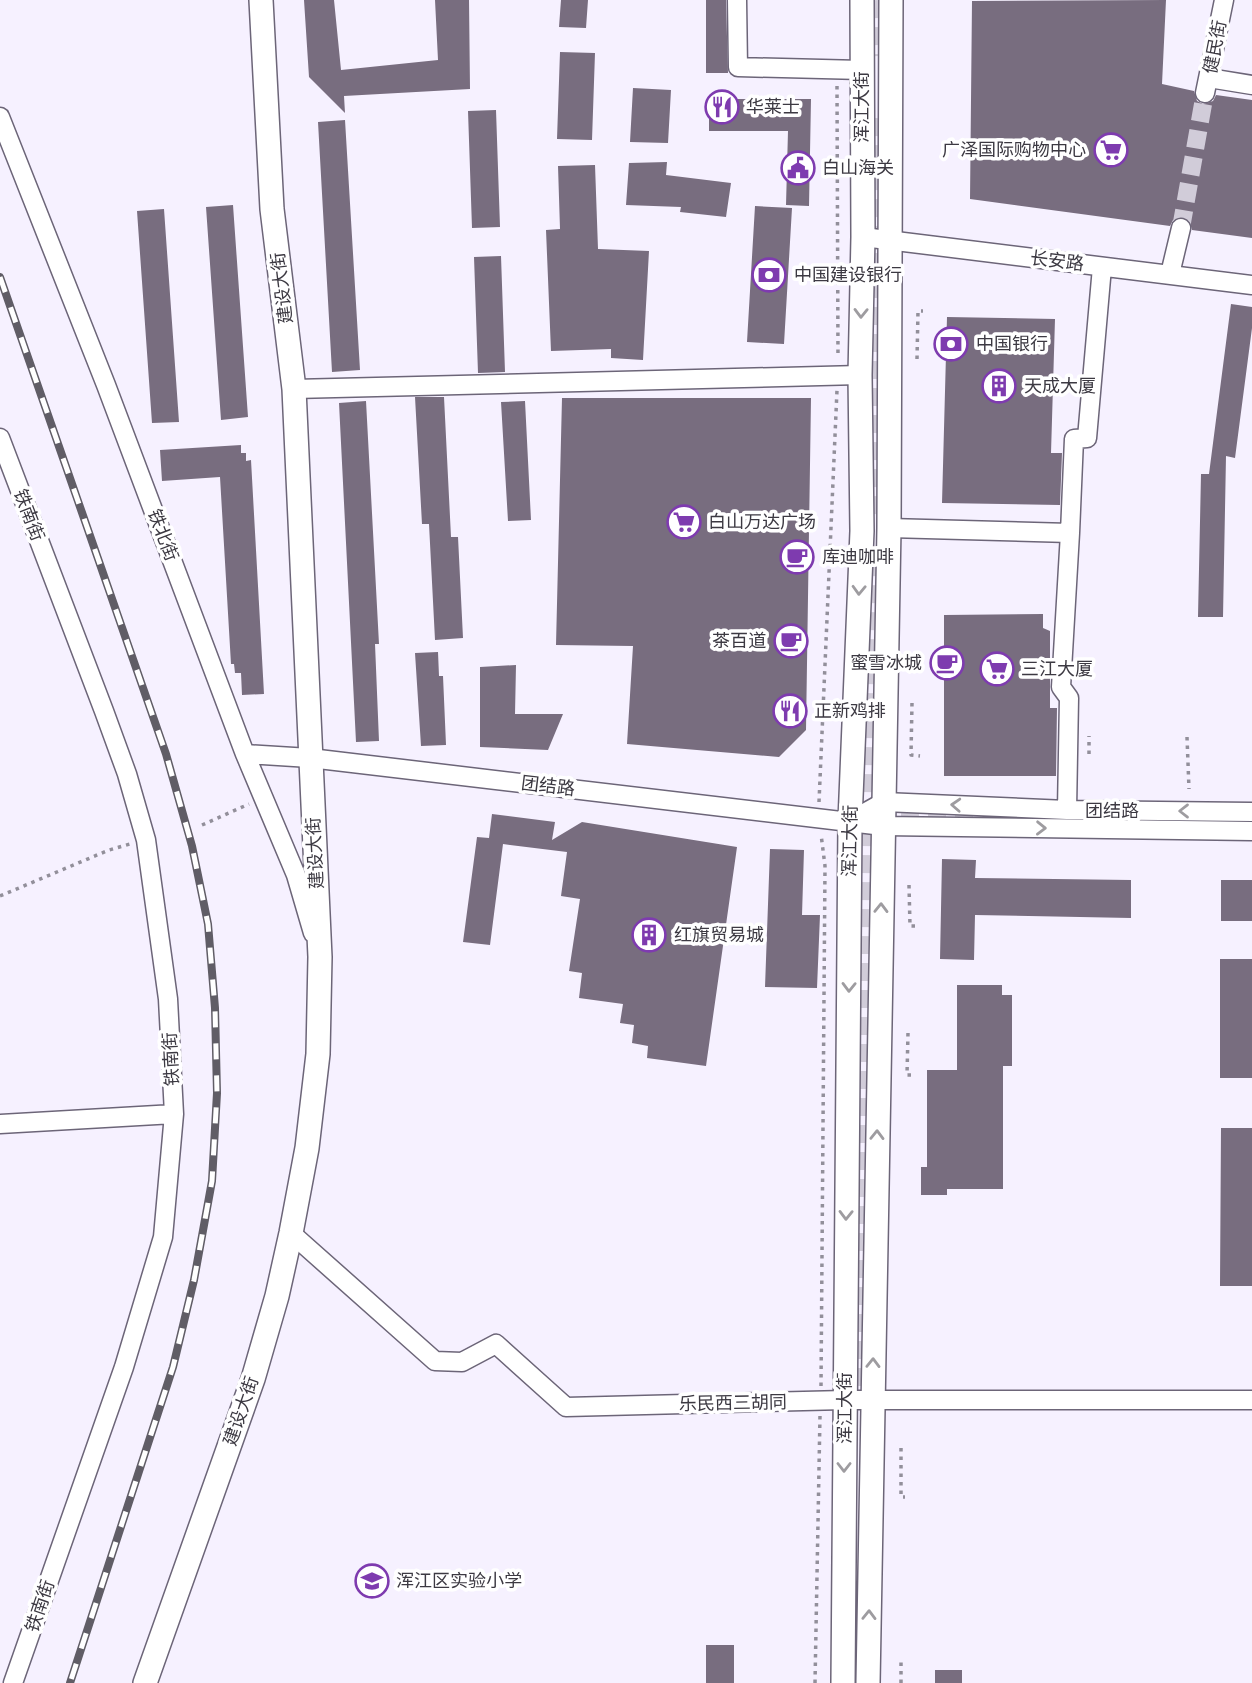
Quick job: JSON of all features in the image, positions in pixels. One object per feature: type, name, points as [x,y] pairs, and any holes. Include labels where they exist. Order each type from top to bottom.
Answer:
[{"type":"main road","name":"建设大街","points":[[145,1683],[253,1379],[277,1296],[307,1148],[318,1054],[320,957],[294,389],[272,209],[261,0]]},
{"type":"main road","name":"浑江大街","points":[[843,1683],[850,821],[862,531],[849,375],[863,237],[862,0]]},
{"type":"main road","name":"浑江大街","points":[[868,1683],[888,528],[891,0]]},
{"type":"street","points":[[737,0],[738,67],[862,70]]},
{"type":"street","name":"健民街","points":[[1224,0],[1207,85],[1252,85]]},
{"type":"street","name":"铁北街","points":[[0,117],[106,385],[245,754],[296,875],[320,957]]},
{"type":"street","points":[[1170,274],[1181,228]]},
{"type":"street","name":"长安路","points":[[863,237],[1252,285]]},
{"type":"street","points":[[1067,810],[1069,698],[1061,687],[1074,439],[1087,438],[1102,267]]},
{"type":"street","points":[[294,389],[849,375]]},
{"type":"street","name":"铁南街","points":[[0,438],[104,710],[127,774],[146,840],[168,999],[174,1114],[163,1237],[124,1367],[13,1683]]},
{"type":"street","points":[[888,528],[1070,533]]},
{"type":"street","name":"团结路","points":[[245,754],[310,758],[883,825],[1252,831]]},
{"type":"street","points":[[850,821],[884,802]]},
{"type":"street","name":"团结路","points":[[884,802],[1067,810],[1252,812]]},
{"type":"street","points":[[0,1124],[174,1114]]},
{"type":"street","name":"乐民西三胡同","points":[[291,1233],[435,1362],[462,1362],[496,1344],[566,1407],[845,1400],[1252,1400]]},
{"type":"path","points":[[816,1683],[825,866],[819,818],[849,375],[837,70]]},
{"type":"path","points":[[917,359],[918,311],[923,311]]},
{"type":"path","points":[[912,704],[911,755],[920,756]]},
{"type":"path","points":[[1089,736],[1089,754]]},
{"type":"path","points":[[1187,737],[1189,789]]},
{"type":"path","points":[[202,825],[263,797]]},
{"type":"path","points":[[0,897],[109,849],[146,840]]},
{"type":"path","points":[[909,885],[910,926],[918,926]]},
{"type":"path","points":[[908,1034],[907,1075],[914,1075]]},
{"type":"path","points":[[901,1448],[901,1497],[905,1497]]},
{"type":"path","points":[[901,1659],[901,1683]]},
{"type":"building","points":[[304,0],[334,0],[341,70],[438,60],[435,0],[469,0],[470,89],[344,96],[345,113],[309,77]]},
{"type":"building","points":[[561,0],[588,0],[586,28],[559,27]]},
{"type":"building","points":[[706,0],[726,0],[728,73],[706,73]]},
{"type":"building","name":"广泽国际购物中心","points":[[1166,0],[1162,84],[1194,91],[1197,101],[1203,104],[1213,101],[1216,95],[1252,100],[1252,238],[1192,230],[1189,220],[1183,217],[1173,220],[1170,226],[970,199],[972,1]]},
{"type":"building","points":[[560,52],[595,53],[592,140],[557,139]]},
{"type":"building","points":[[633,88],[671,90],[668,143],[630,142]]},
{"type":"building","points":[[709,99],[811,99],[809,206],[786,205],[788,131],[709,131]]},
{"type":"building","points":[[496,110],[500,227],[472,228],[468,111]]},
{"type":"building","points":[[345,120],[360,370],[332,372],[318,122]]},
{"type":"building","points":[[667,162],[666,175],[731,183],[726,217],[680,212],[681,207],[626,205],[629,163]]},
{"type":"building","points":[[595,165],[598,249],[649,251],[643,360],[611,358],[611,349],[551,351],[546,230],[560,229],[558,166]]},
{"type":"building","points":[[233,205],[248,417],[221,420],[206,207]]},
{"type":"building","name":"中国建设银行","points":[[755,206],[792,208],[784,344],[747,342]]},
{"type":"building","points":[[164,209],[179,422],[152,423],[137,211]]},
{"type":"building","points":[[501,256],[505,372],[478,373],[474,257]]},
{"type":"building","points":[[1231,304],[1252,307],[1252,328],[1235,458],[1226,456],[1223,617],[1198,617],[1201,474],[1209,474]]},
{"type":"building","name":"天成大厦","points":[[947,317],[1055,319],[1051,453],[1062,453],[1060,505],[942,503]]},
{"type":"building","points":[[415,397],[444,397],[451,537],[458,537],[463,638],[435,640],[429,524],[422,524]]},
{"type":"building","name":"白山万达广场","points":[[562,398],[811,398],[806,730],[779,757],[627,744],[633,646],[556,645]]},
{"type":"building","points":[[366,401],[379,644],[375,644],[379,741],[356,742],[339,403]]},
{"type":"building","points":[[525,401],[531,520],[508,521],[501,402]]},
{"type":"building","points":[[241,445],[241,453],[246,453],[246,461],[251,460],[264,694],[242,695],[241,673],[235,673],[234,664],[231,664],[220,477],[162,481],[160,450]]},
{"type":"building","name":"三江大厦","points":[[1043,614],[1043,628],[1050,631],[1050,708],[1057,708],[1056,776],[944,776],[944,615]]},
{"type":"building","points":[[438,652],[439,676],[443,676],[446,745],[421,746],[415,653]]},
{"type":"building","points":[[516,665],[515,714],[563,714],[548,750],[480,747],[480,667]]},
{"type":"building","name":"红旗贸易城","points":[[492,814],[555,822],[552,840],[582,822],[737,847],[706,1066],[647,1058],[648,1046],[632,1043],[634,1025],[620,1023],[623,1004],[579,998],[582,973],[569,971],[580,899],[561,896],[567,852],[503,844],[490,945],[463,942],[477,837],[489,838]]},
{"type":"building","points":[[770,849],[804,850],[802,915],[820,915],[817,988],[765,987]]},
{"type":"building","points":[[942,859],[976,860],[975,878],[1131,880],[1131,918],[975,915],[974,960],[940,959]]},
{"type":"building","points":[[1221,880],[1252,880],[1252,921],[1221,921]]},
{"type":"building","points":[[1220,959],[1252,959],[1252,1078],[1220,1078]]},
{"type":"building","points":[[957,985],[1002,985],[1002,995],[1012,995],[1012,1066],[1003,1066],[1003,1189],[947,1189],[947,1195],[921,1195],[921,1167],[927,1167],[927,1070],[957,1070]]},
{"type":"building","points":[[1221,1128],[1252,1128],[1252,1286],[1220,1286]]},
{"type":"building","points":[[706,1645],[734,1645],[734,1683],[706,1683]]},
{"type":"building","points":[[935,1670],[962,1670],[962,1683],[935,1683]]},
{"type":"tunnel","points":[[879,0],[880,56]]},
{"type":"tunnel","points":[[1181,228],[1205,93]]},
{"type":"tunnel","points":[[872,514],[880,115]]},
{"type":"tunnel","points":[[862,1386],[871,563]]},
{"type":"tunnel","points":[[874,815],[1056,818]]},
{"type":"railway","points":[[0,277],[166,754],[192,846],[208,924],[215,1008],[217,1093],[212,1181],[194,1280],[173,1367],[70,1683]]},
{"type":"place","name":"华莱士","points":[[722,107]]},
{"type":"place","name":"广泽国际购物中心","points":[[1111,150]]},
{"type":"place","name":"白山海关","points":[[798,168]]},
{"type":"place","name":"中国建设银行","points":[[769,275]]},
{"type":"place","name":"中国银行","points":[[951,344]]},
{"type":"place","name":"天成大厦","points":[[999,386]]},
{"type":"place","name":"白山万达广场","points":[[684,522]]},
{"type":"place","name":"库迪咖啡","points":[[797,557]]},
{"type":"place","name":"茶百道","points":[[791,641]]},
{"type":"place","name":"蜜雪冰城","points":[[947,663]]},
{"type":"place","name":"三江大厦","points":[[997,669]]},
{"type":"place","name":"正新鸡排","points":[[790,711]]},
{"type":"place","name":"红旗贸易城","points":[[649,935]]},
{"type":"place","name":"浑江区实验小学","points":[[372,1581]]}]
